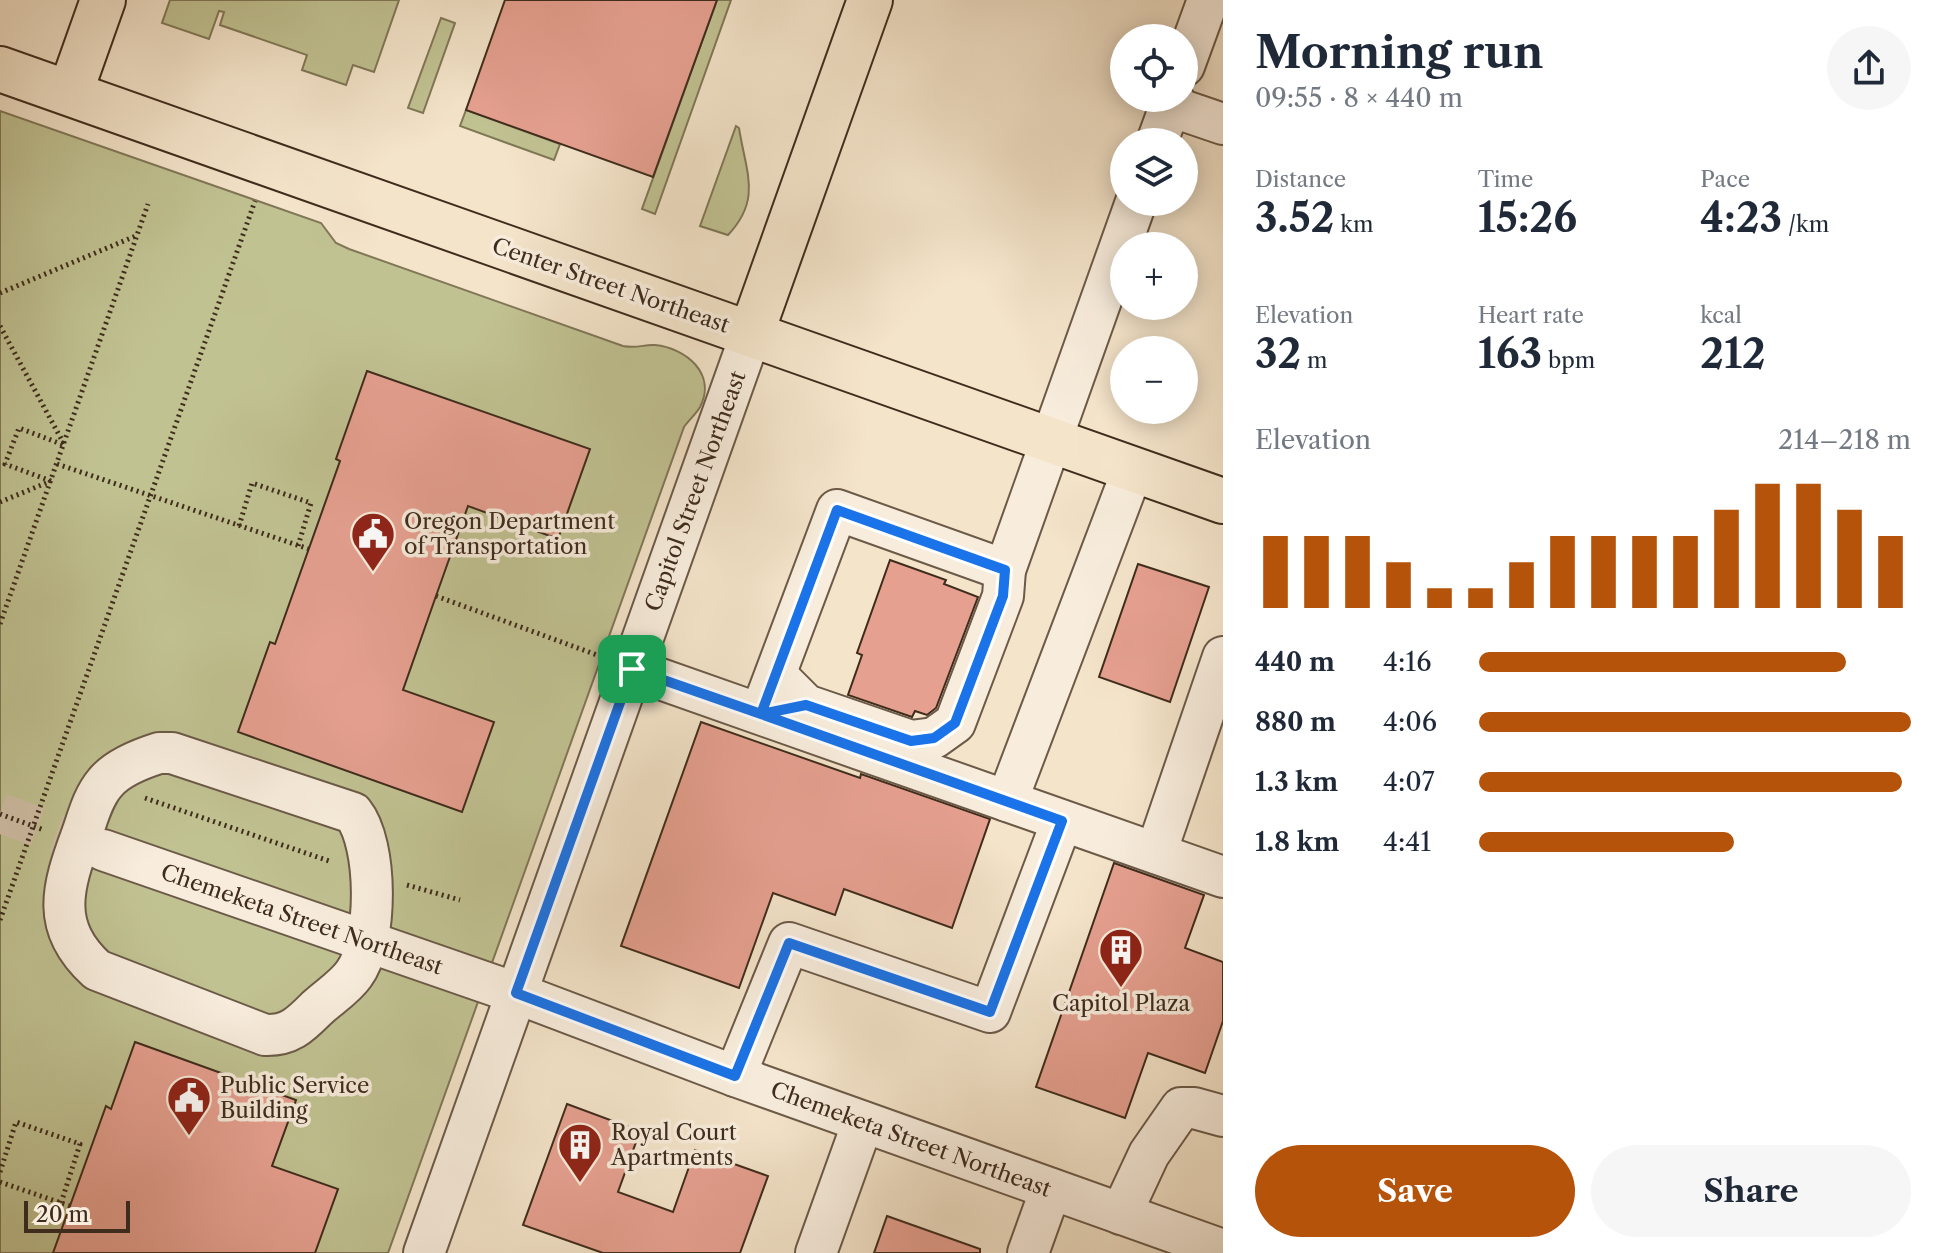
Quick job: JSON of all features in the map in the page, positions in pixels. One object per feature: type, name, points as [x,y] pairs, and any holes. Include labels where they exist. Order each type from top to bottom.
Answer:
[{"type":"main road","points":[[70,93],[103,0]]},
{"type":"main road","name":"Capitol Street Northeast","points":[[751,334],[870,0]]},
{"type":"main road","name":"Center Street Northeast","points":[[0,69],[1223,501]]},
{"type":"street","points":[[1198,28],[1208,0]]},
{"type":"street","points":[[1167,115],[1223,124]]},
{"type":"street","points":[[776,675],[806,705],[911,741],[934,738],[955,723],[1003,596],[1005,570],[1131,216]]},
{"type":"street","name":"Capitol Street Northeast","points":[[426,1252],[751,334]]},
{"type":"street","points":[[1007,801],[1133,469]]},
{"type":"street","points":[[761,714],[837,510],[1005,570]]},
{"type":"street","points":[[1156,853],[1223,657]]},
{"type":"street","points":[[632,669],[1223,877]]},
{"type":"street","points":[[761,714],[806,705]]},
{"type":"street","points":[[159,753],[172,753],[353,813],[366,839],[370,875],[368,943],[354,974],[294,1031],[276,1036],[265,1035],[97,970],[80,955],[70,936],[64,913],[67,875],[91,846],[95,796],[106,780],[125,767],[159,753]]},
{"type":"street","points":[[735,1076],[789,943],[990,1012],[1062,821]]},
{"type":"street","name":"Chemeketa Street Northeast","points":[[91,846],[516,993],[735,1076],[1223,1250]]},
{"type":"street","points":[[1121,1214],[1149,1154],[1181,1108],[1194,1108],[1223,1116]]},
{"type":"street","points":[[816,1253],[863,1122]]},
{"type":"street","points":[[1028,1253],[1051,1189]]},
{"type":"path","points":[[0,920],[268,164]]},
{"type":"path","points":[[0,624],[148,204]]},
{"type":"path","points":[[0,293],[138,235]]},
{"type":"path","points":[[0,326],[64,445]]},
{"type":"path","points":[[51,481],[5,464],[19,428],[64,445]]},
{"type":"path","points":[[57,464],[309,549]]},
{"type":"path","points":[[0,502],[51,481]]},
{"type":"path","points":[[239,526],[252,483],[311,503],[298,546]]},
{"type":"path","points":[[436,596],[632,669]]},
{"type":"path","points":[[50,779],[95,796],[127,792],[370,875],[460,900]]},
{"type":"path","points":[[0,814],[91,846]]},
{"type":"path","points":[[0,1172],[16,1122],[80,1144],[61,1203]]},
{"type":"path","points":[[0,1182],[70,1206]]},
{"type":"green space","points":[[170,0],[399,0],[374,72],[353,65],[346,85],[302,70],[307,55],[220,25],[224,12],[219,11],[209,39],[162,23]]},
{"type":"green space","points":[[717,0],[731,0],[655,214],[642,209]]},
{"type":"green space","points":[[441,18],[455,23],[423,113],[408,108]]},
{"type":"green space","points":[[466,110],[560,144],[554,160],[460,126]]},
{"type":"green space","points":[[0,111],[321,223],[336,243],[349,249],[623,346],[651,345],[678,351],[696,365],[701,374],[704,395],[700,407],[684,427],[388,1253],[0,1253]]},
{"type":"green space","points":[[736,126],[739,128],[749,185],[745,209],[728,235],[700,226]]},
{"type":"building","points":[[505,0],[717,0],[653,177],[466,110]]},
{"type":"building","name":"Oregon Department of Transportation","points":[[367,371],[590,449],[558,539],[468,506],[436,596],[403,690],[494,722],[462,812],[238,732],[270,642],[275,644],[340,461],[336,459]]},
{"type":"building","points":[[890,560],[946,580],[944,584],[978,597],[936,708],[927,715],[915,711],[912,717],[848,695],[862,655],[857,653]]},
{"type":"building","points":[[1138,564],[1209,587],[1170,702],[1099,677]]},
{"type":"building","points":[[701,722],[860,778],[861,774],[990,819],[952,928],[844,889],[835,915],[773,893],[739,988],[621,946]]},
{"type":"building","name":"Capitol Plaza","points":[[1114,863],[1204,895],[1185,948],[1223,962],[1223,1021],[1205,1073],[1148,1053],[1125,1118],[1036,1087]]},
{"type":"building","name":"Public Service Building","points":[[135,1042],[296,1100],[272,1166],[338,1189],[315,1253],[53,1253],[106,1106],[111,1109]]},
{"type":"building","name":"Royal Court Apartments","points":[[567,1104],[640,1131],[618,1192],[673,1212],[695,1150],[768,1176],[740,1253],[603,1253],[523,1225]]},
{"type":"building","points":[[887,1216],[980,1249],[980,1253],[874,1253]]},
{"type":"tunnel","points":[[0,813],[103,850]]},
{"type":"place","name":"Oregon Department of Transportation","points":[[373,573]]},
{"type":"place","name":"Capitol Plaza","points":[[1121,989]]},
{"type":"place","name":"Public Service Building","points":[[189,1137]]},
{"type":"place","name":"Royal Court Apartments","points":[[580,1184]]},
{"type":"route","points":[[632,669],[516,993],[735,1076],[789,943],[990,1012],[1062,821],[761,714],[806,705],[911,741],[934,738],[955,723],[1003,596],[1005,570],[837,510],[761,714],[632,669]]}]
